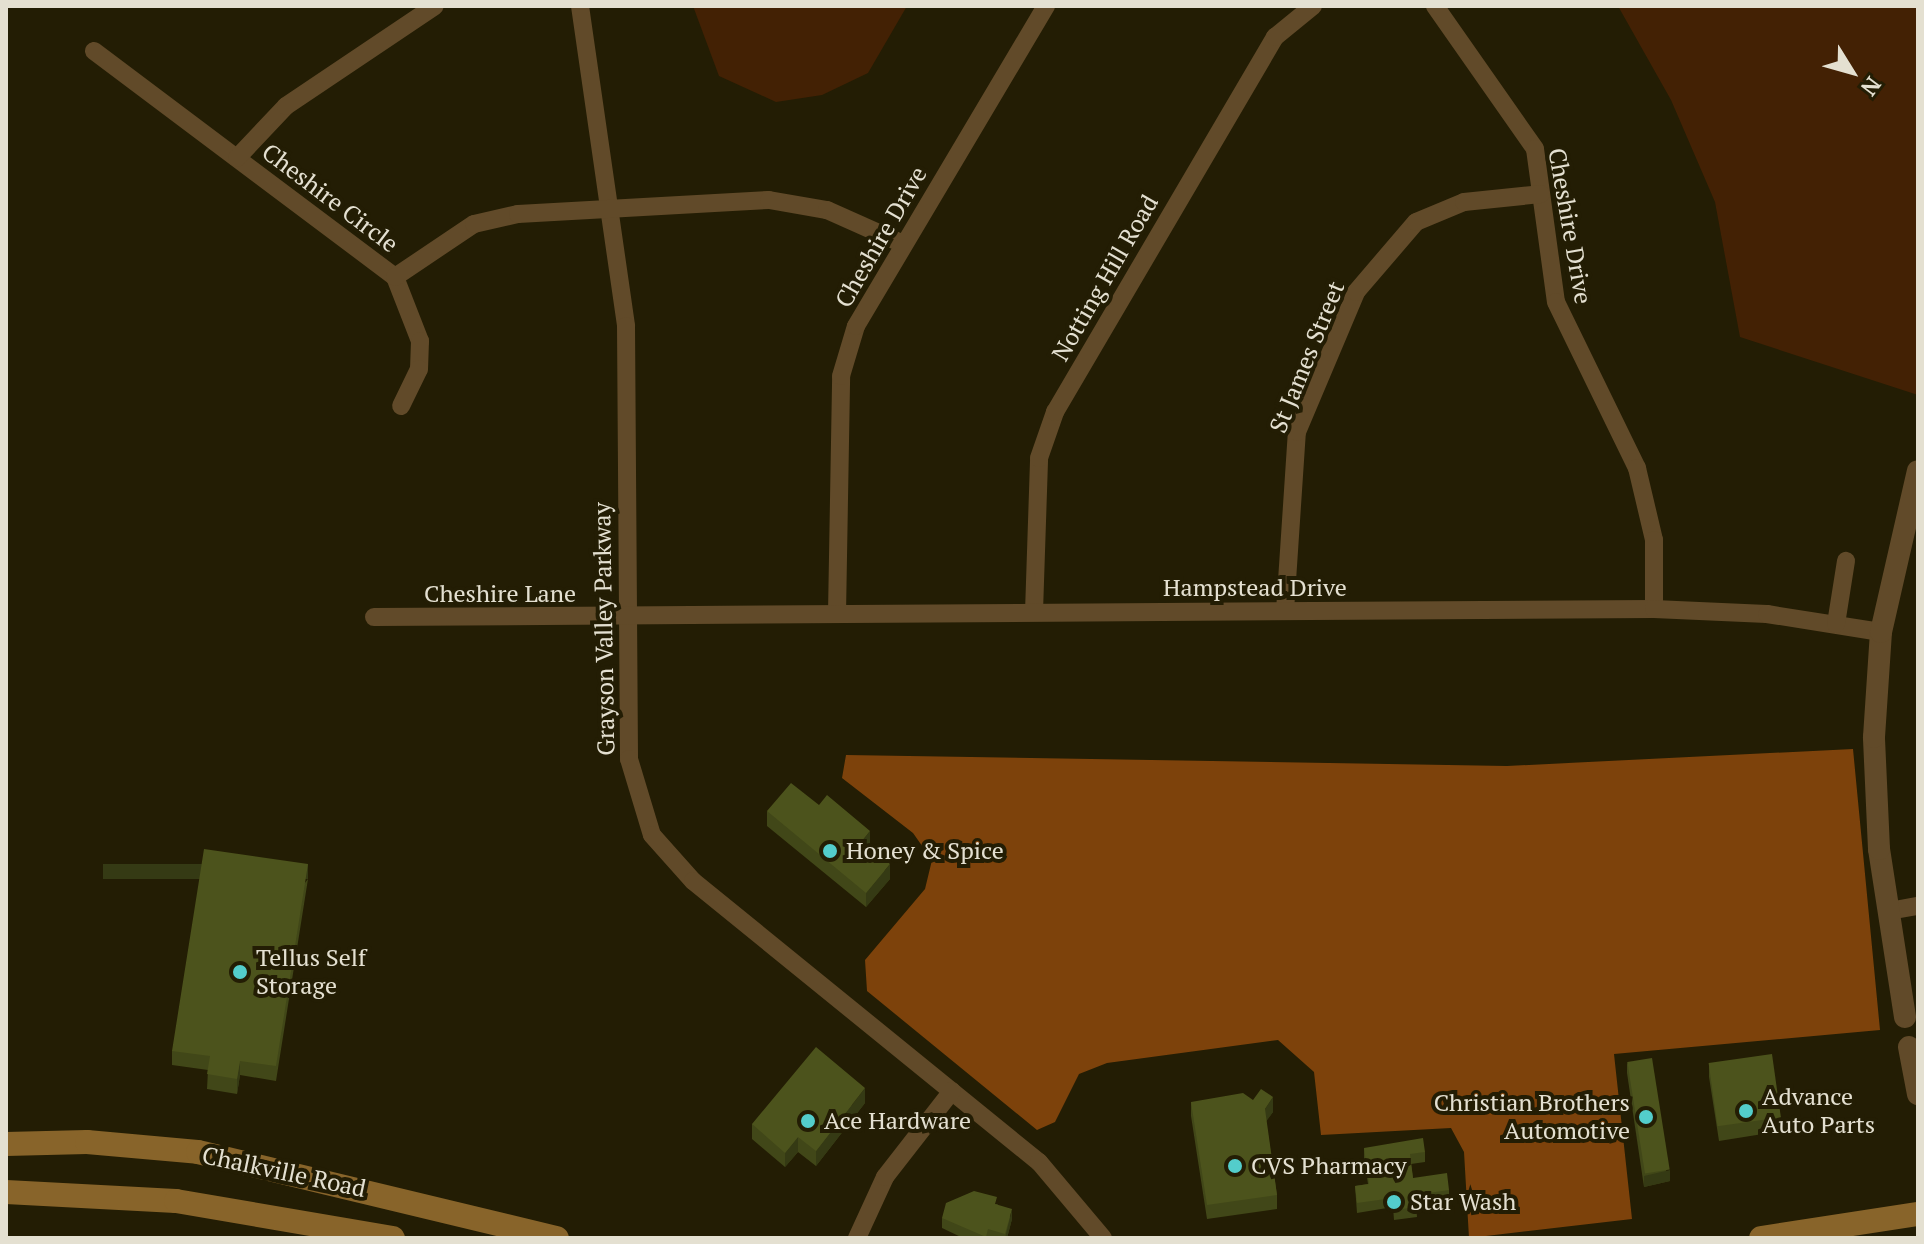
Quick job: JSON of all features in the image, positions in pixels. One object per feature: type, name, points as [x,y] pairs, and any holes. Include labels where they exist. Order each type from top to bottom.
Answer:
[{"type":"main road","name":"Chalkville Road","points":[[6,1144],[87,1142],[229,1157],[557,1238]]},
{"type":"main road","name":"Chalkville Road","points":[[6,1192],[176,1201],[393,1238]]},
{"type":"main road","points":[[1761,1238],[1918,1214]]},
{"type":"street","name":"Cheshire Circle","points":[[237,158],[286,106],[435,6]]},
{"type":"street","name":"Grayson Valley Parkway","points":[[580,6],[612,211],[626,326],[629,759],[652,835],[693,881],[1039,1162],[1103,1238]]},
{"type":"street","name":"Cheshire Drive","points":[[837,614],[841,376],[856,326],[901,243],[1046,6]]},
{"type":"street","name":"Notting Hill Road","points":[[1034,612],[1039,458],[1055,412],[1275,37],[1313,6]]},
{"type":"street","name":"Cheshire Drive","points":[[1435,6],[1517,114],[1535,149],[1556,302],[1637,468],[1654,540],[1654,609]]},
{"type":"street","name":"Cheshire Circle","points":[[94,51],[395,277],[420,341],[419,369],[401,406]]},
{"type":"street","name":"St James Street","points":[[1285,611],[1297,432],[1356,292],[1416,222],[1464,202],[1541,194]]},
{"type":"street","name":"Cheshire Circle","points":[[395,277],[474,224],[518,214],[769,200],[827,210],[901,243]]},
{"type":"street","points":[[1918,471],[1881,632],[1875,809],[1918,1094]]},
{"type":"street","points":[[1836,624],[1846,561]]},
{"type":"street","name":"Hampstead Drive","points":[[627,618],[1034,612],[1654,609],[1836,624],[1881,632]]},
{"type":"street","name":"Cheshire Lane","points":[[374,617],[627,618]]},
{"type":"street","points":[[1889,911],[1918,906]]},
{"type":"street","points":[[857,1238],[885,1177],[952,1091]]},
{"type":"shaded area","points":[[693,6],[907,6],[868,73],[822,95],[776,102],[719,76]]},
{"type":"shaded area","points":[[1618,6],[1918,6],[1918,395],[1740,337],[1715,202],[1671,100]]},
{"type":"shaded area","points":[[1853,749],[1880,1030],[1614,1054],[1632,1219],[1469,1238],[1464,1152],[1451,1128],[1321,1135],[1314,1072],[1278,1040],[1107,1063],[1079,1074],[1055,1122],[1037,1130],[867,991],[865,960],[925,889],[932,860],[913,833],[842,778],[846,755],[1507,766]]},
{"type":"building","name":"Honey & Spice","points":[[791,783],[819,805],[827,795],[870,831],[862,841],[890,864],[866,893],[767,811]]},
{"type":"building","name":"Tellus Self Storage","points":[[204,849],[308,864],[276,1066],[240,1061],[237,1079],[207,1074],[210,1056],[172,1051]]},
{"type":"building","name":"Ace Hardware","points":[[816,1047],[865,1088],[816,1151],[798,1137],[785,1153],[752,1124]]},
{"type":"building","name":"Advance Auto Parts","points":[[1772,1054],[1781,1117],[1718,1126],[1709,1063]]},
{"type":"building","name":"Christian Brothers Automotive","points":[[1652,1058],[1670,1170],[1645,1174],[1627,1062]]},
{"type":"building","name":"CVS Pharmacy","points":[[1261,1089],[1273,1097],[1265,1109],[1277,1195],[1207,1205],[1191,1102],[1243,1093],[1253,1100]]},
{"type":"building","points":[[1423,1138],[1425,1152],[1410,1154],[1413,1178],[1447,1173],[1449,1190],[1415,1195],[1417,1207],[1394,1210],[1393,1198],[1357,1203],[1355,1186],[1369,1184],[1364,1148]]},
{"type":"building","points":[[974,1191],[997,1197],[995,1204],[1012,1209],[1005,1234],[988,1229],[986,1237],[942,1218],[946,1203]]},
{"type":"place","name":"Honey & Spice","points":[[830,851]]},
{"type":"place","name":"Tellus Self Storage","points":[[240,972]]},
{"type":"place","name":"Advance Auto Parts","points":[[1746,1111]]},
{"type":"place","name":"Christian Brothers Automotive","points":[[1646,1117]]},
{"type":"place","name":"Ace Hardware","points":[[808,1121]]},
{"type":"place","name":"CVS Pharmacy","points":[[1235,1166]]},
{"type":"place","name":"Star Wash","points":[[1394,1202]]}]
